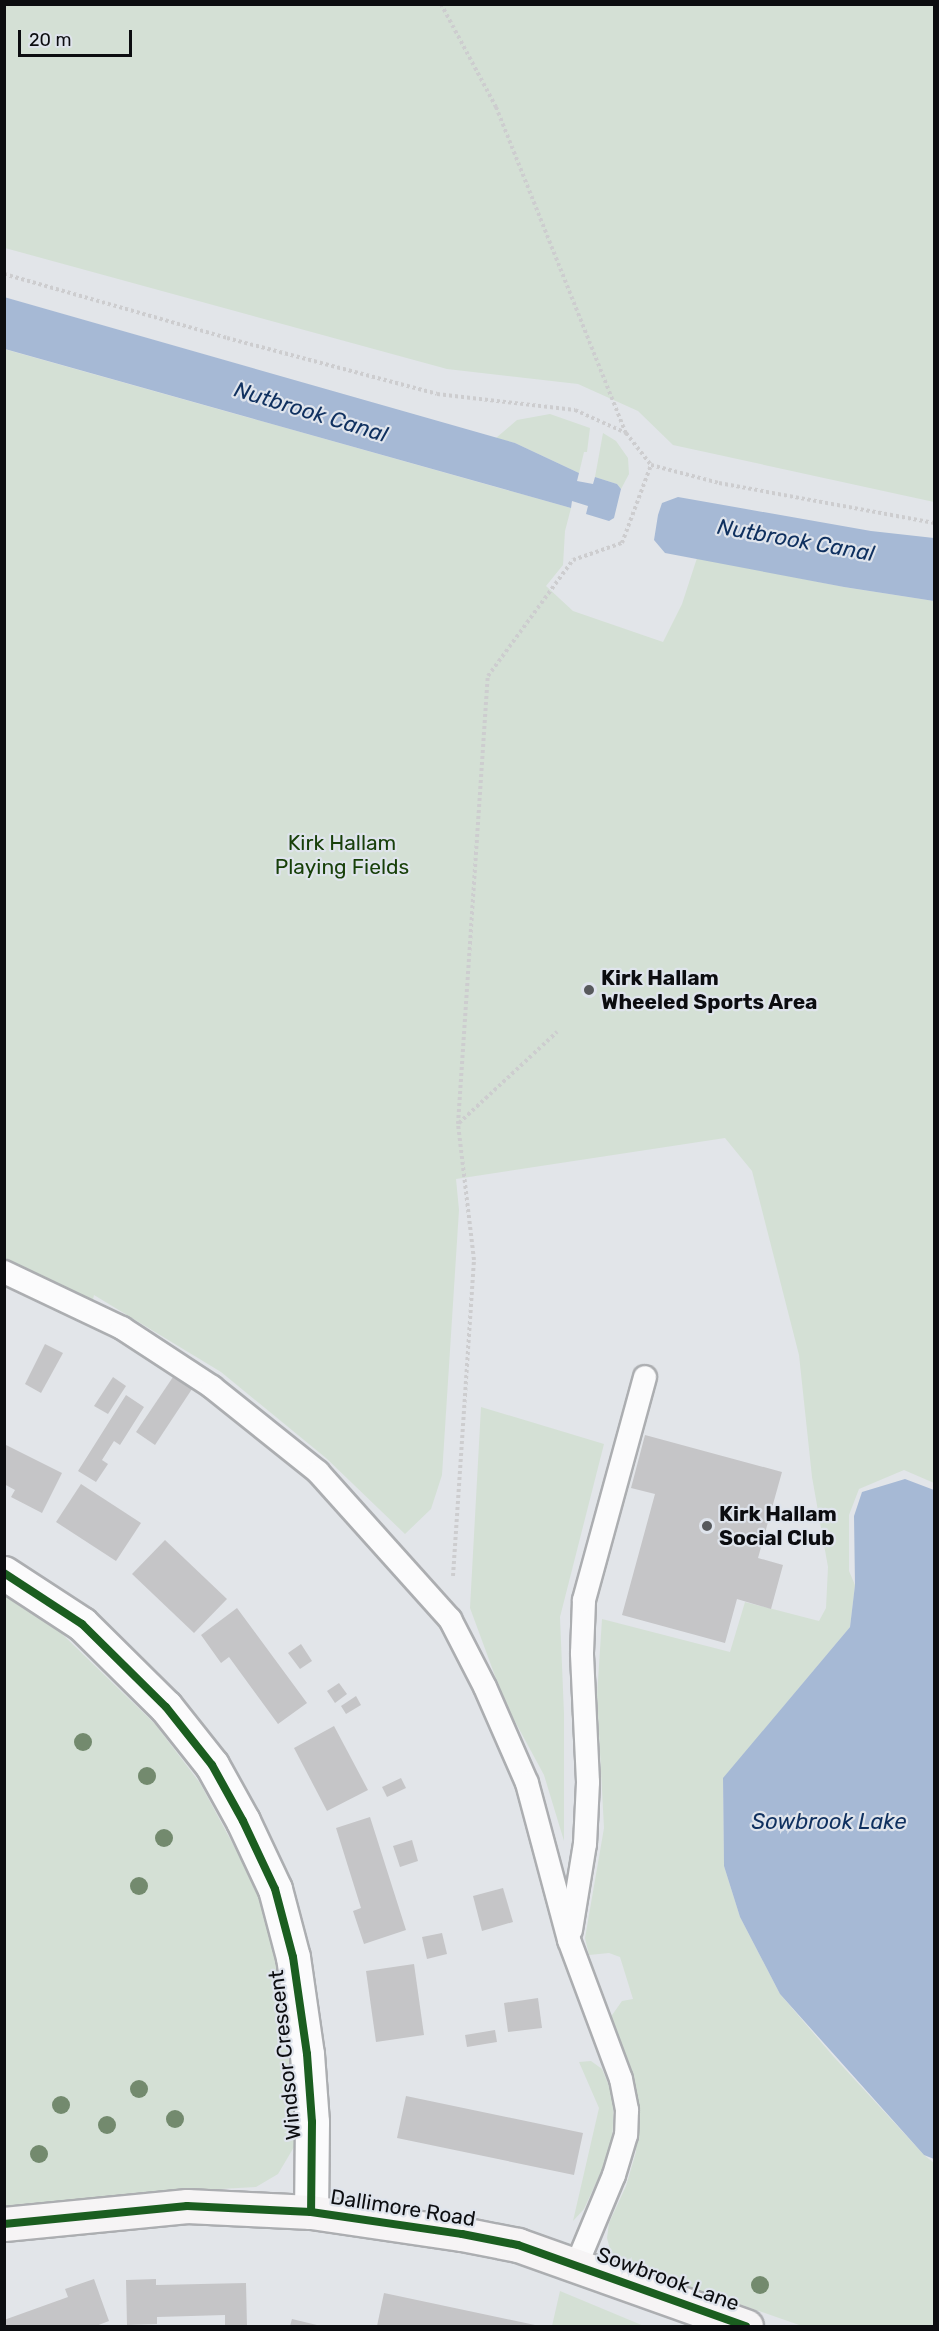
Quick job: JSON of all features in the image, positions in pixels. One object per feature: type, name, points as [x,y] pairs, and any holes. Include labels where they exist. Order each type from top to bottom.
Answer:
[{"type":"street","name":"Windsor Crescent","points":[[4,1574],[82,1624],[166,1707],[212,1766],[243,1821],[275,1889],[293,1957],[307,2054],[312,2122],[310,2212]]},
{"type":"street","name":"Dallimore Road","points":[[4,2224],[187,2206],[310,2212],[462,2234],[518,2245],[578,2264]]},
{"type":"street","name":"Sowbrook Lane","points":[[578,2264],[746,2326]]},
{"type":"lane","points":[[4,1272],[122,1328],[213,1387],[318,1472],[450,1619],[485,1687],[527,1783],[569,1940],[621,2079],[627,2110],[626,2135],[614,2175],[578,2264]]},
{"type":"lane","points":[[569,1940],[585,1844],[588,1782],[582,1664],[584,1600],[645,1377]]},
{"type":"path","points":[[441,4],[496,107],[627,432],[651,465],[719,483],[934,523]]},
{"type":"path","points":[[4,274],[227,338],[437,394],[575,410],[627,432]]},
{"type":"path","points":[[450,1619],[474,1260],[458,1124],[488,676],[573,560],[622,543],[651,465]]},
{"type":"path","points":[[458,1124],[557,1032]]},
{"type":"green space","points":[[5,4],[934,5],[934,502],[673,445],[638,411],[578,384],[447,369],[5,248]]},
{"type":"green space","name":"Kirk Hallam Playing Fields","points":[[4,349],[571,508],[565,531],[563,565],[546,586],[573,611],[663,642],[682,604],[697,558],[844,587],[934,601],[934,1483],[904,1470],[859,1489],[849,1515],[849,1571],[855,1585],[850,1627],[723,1779],[724,1866],[740,1917],[780,1994],[833,2056],[934,2163],[934,2326],[802,2326],[627,2265],[611,2253],[607,2238],[609,2223],[626,2186],[636,2152],[636,2108],[610,2018],[622,2001],[633,1999],[620,1957],[609,1953],[589,1955],[585,1938],[604,1828],[597,1696],[602,1619],[730,1652],[745,1602],[819,1621],[826,1608],[828,1567],[812,1477],[799,1355],[752,1171],[725,1138],[456,1179],[459,1210],[442,1475],[431,1509],[405,1534],[326,1458],[221,1372],[94,1295],[88,1321],[5,1287]]},
{"type":"green space","points":[[550,414],[590,428],[587,452],[584,452],[579,473],[515,443],[496,438],[517,420]]},
{"type":"green space","points":[[603,433],[616,441],[628,458],[629,474],[621,489],[617,484],[595,477]]},
{"type":"green space","points":[[481,1407],[604,1444],[560,1617],[564,1714],[564,1841],[544,1775],[505,1703],[470,1608]]},
{"type":"green space","points":[[4,1593],[60,1632],[155,1724],[200,1783],[257,1889],[279,1966],[295,2075],[294,2147],[278,2174],[256,2187],[131,2194],[5,2209]]},
{"type":"green space","points":[[591,2061],[602,2069],[614,2098],[612,2148],[584,2209],[573,2221],[599,2108],[579,2062]]},
{"type":"green space","points":[[560,2291],[644,2326],[552,2326]]},
{"type":"water","name":"Nutbrook Canal","points":[[4,297],[515,443],[579,473],[577,481],[593,484],[595,477],[617,484],[621,489],[614,518],[609,521],[586,514],[588,506],[572,501],[571,508],[5,349]]},
{"type":"water","name":"Nutbrook Canal","points":[[678,497],[871,531],[934,538],[934,601],[844,587],[665,553],[654,540],[658,515],[662,503]]},
{"type":"water","name":"Sowbrook Lake","points":[[905,1479],[934,1490],[934,2159],[924,2155],[780,1994],[740,1917],[724,1866],[723,1778],[850,1627],[855,1585],[854,1516],[862,1492]]},
{"type":"building","points":[[45,1344],[63,1353],[41,1393],[25,1384]]},
{"type":"building","points":[[113,1377],[126,1386],[108,1414],[94,1406]]},
{"type":"building","points":[[173,1377],[192,1389],[155,1445],[136,1432]]},
{"type":"building","points":[[126,1395],[144,1407],[120,1445],[114,1441],[102,1460],[108,1464],[96,1482],[78,1471]]},
{"type":"building","name":"Kirk Hallam Social Club","points":[[645,1435],[782,1472],[758,1558],[783,1565],[771,1609],[737,1599],[725,1643],[622,1615],[655,1494],[631,1488]]},
{"type":"building","points":[[4,1444],[62,1473],[42,1513],[11,1497],[15,1490],[4,1484]]},
{"type":"building","points":[[81,1484],[141,1523],[116,1561],[56,1522]]},
{"type":"building","points":[[165,1540],[227,1599],[194,1633],[132,1574]]},
{"type":"building","points":[[237,1608],[307,1703],[278,1724],[229,1657],[221,1663],[201,1635]]},
{"type":"building","points":[[301,1644],[312,1661],[300,1669],[288,1653]]},
{"type":"building","points":[[339,1683],[347,1694],[335,1703],[327,1691]]},
{"type":"building","points":[[356,1696],[361,1705],[346,1714],[341,1706]]},
{"type":"building","points":[[334,1726],[368,1790],[327,1811],[294,1748]]},
{"type":"building","points":[[401,1778],[406,1788],[387,1797],[382,1787]]},
{"type":"building","points":[[370,1817],[406,1930],[364,1944],[353,1911],[361,1908],[336,1828]]},
{"type":"building","points":[[412,1840],[418,1861],[400,1867],[393,1846]]},
{"type":"building","points":[[503,1888],[513,1922],[482,1931],[473,1896]]},
{"type":"building","points":[[442,1933],[447,1954],[427,1959],[422,1937]]},
{"type":"building","points":[[414,1964],[424,2035],[376,2042],[366,1971]]},
{"type":"building","points":[[538,1998],[542,2028],[508,2032],[504,2003]]},
{"type":"building","points":[[495,2030],[497,2042],[467,2047],[465,2035]]},
{"type":"building","points":[[406,2096],[583,2133],[574,2175],[397,2138]]},
{"type":"building","points":[[94,2279],[109,2321],[96,2326],[4,2326],[4,2320],[68,2297],[65,2289]]},
{"type":"building","points":[[156,2279],[156,2285],[246,2283],[247,2326],[225,2326],[225,2315],[157,2317],[157,2324],[127,2325],[126,2280]]},
{"type":"building","points":[[384,2293],[535,2325],[535,2326],[377,2326]]},
{"type":"building","points":[[292,2319],[321,2326],[290,2326]]},
{"type":"cycle path","points":[[4,1573],[82,1624],[166,1707],[212,1765],[243,1821],[275,1889],[293,1957],[307,2054],[312,2122],[311,2212]]},
{"type":"cycle path","points":[[4,2224],[187,2206],[311,2212],[462,2234],[518,2245],[746,2326]]},
{"type":"place","name":"Kirk Hallam Wheeled Sports Area","points":[[589,990]]},
{"type":"place","name":"Kirk Hallam Social Club","points":[[707,1526]]}]
